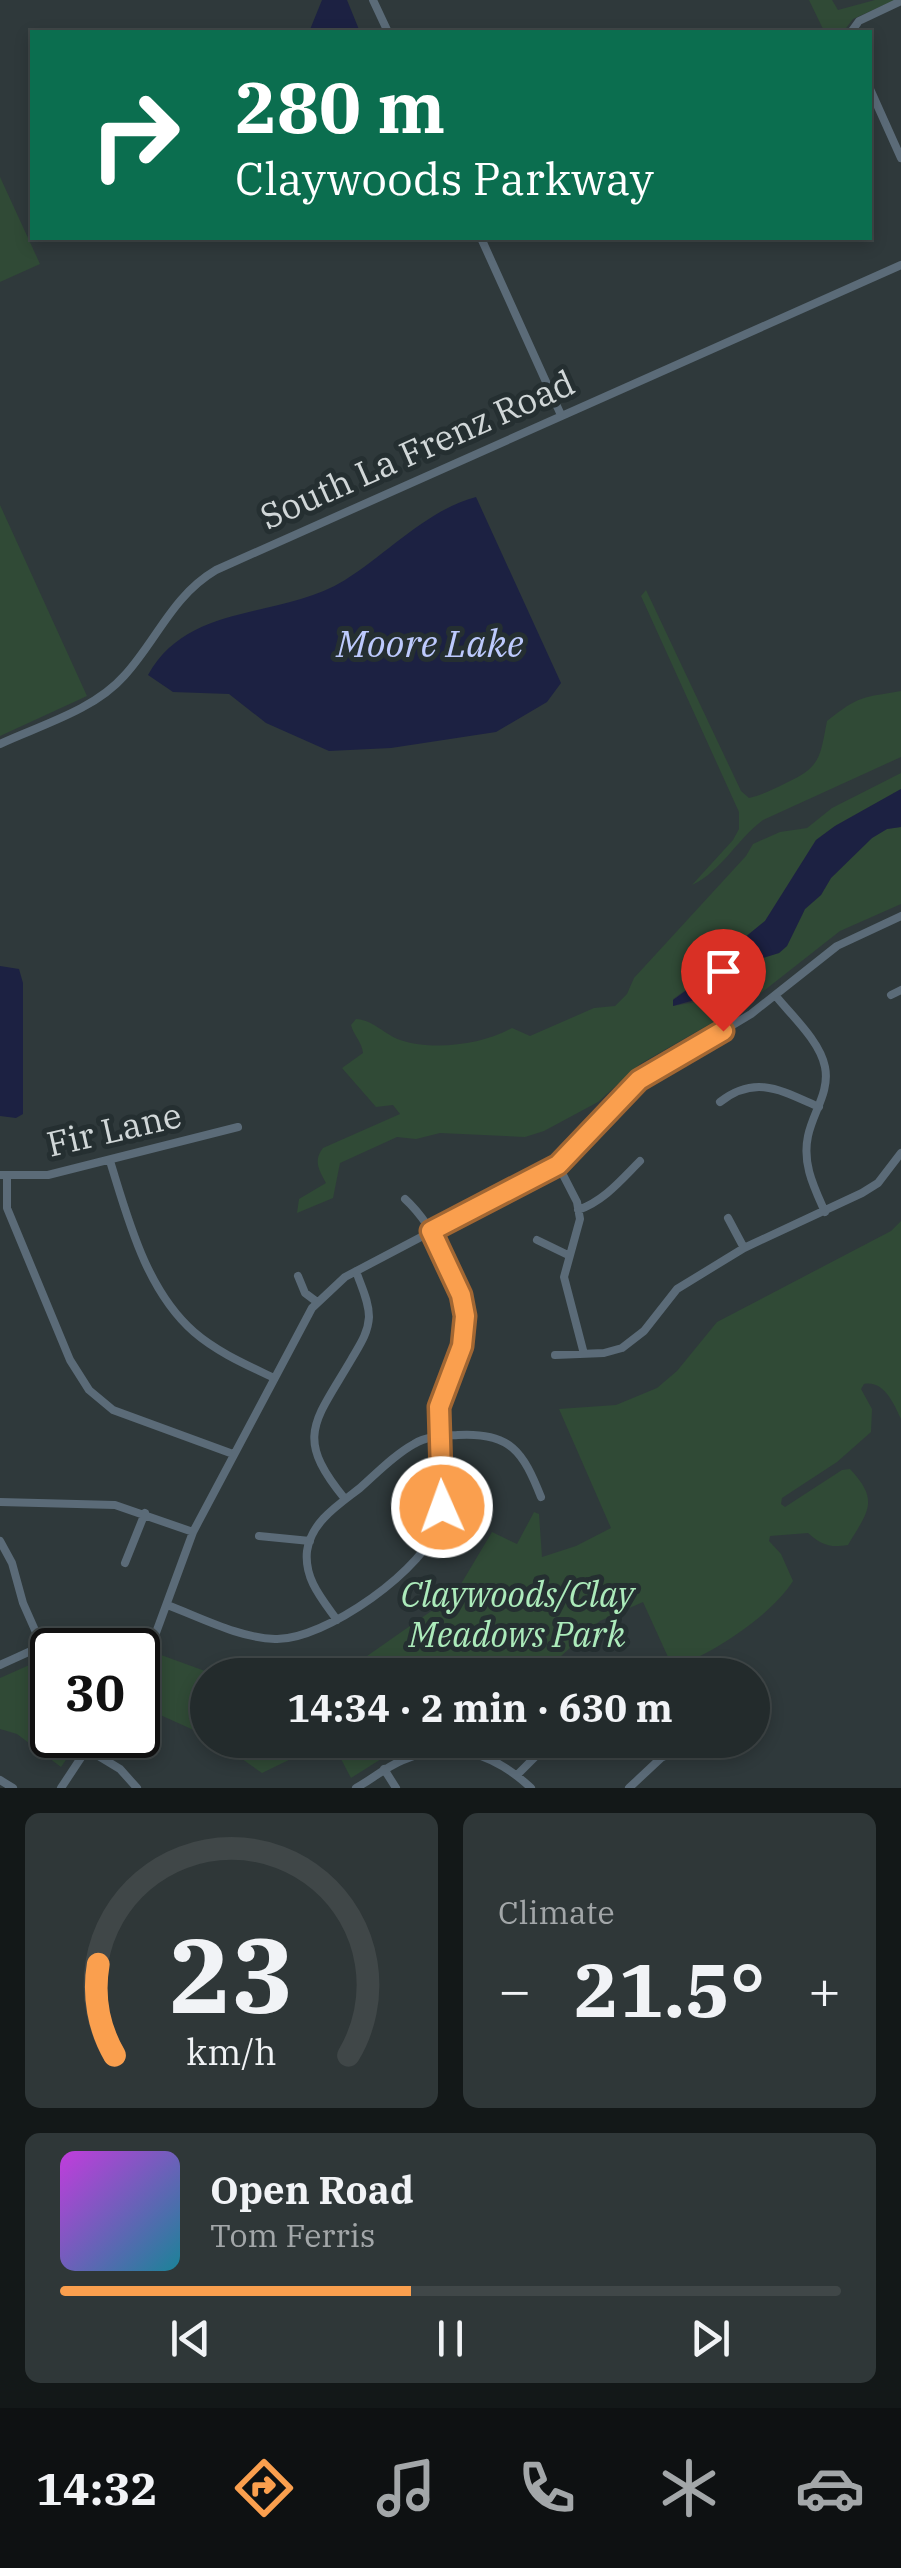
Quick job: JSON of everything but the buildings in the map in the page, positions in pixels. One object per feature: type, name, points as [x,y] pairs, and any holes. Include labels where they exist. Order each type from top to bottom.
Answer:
[{"type":"street","points":[[373,0],[387,30]]},
{"type":"street","points":[[854,30],[864,18],[901,1]]},
{"type":"street","points":[[872,93],[901,158]]},
{"type":"street","points":[[482,240],[561,415]]},
{"type":"street","name":"South La Frenz Road","points":[[0,744],[83,706],[113,687],[180,598],[216,570],[901,265]]},
{"type":"street","points":[[158,1628],[192,1532],[317,1302],[333,1286],[558,1165],[639,1080],[751,1014],[837,946],[901,916]]},
{"type":"street","points":[[892,994],[901,990]]},
{"type":"street","points":[[775,995],[820,1053],[826,1082],[806,1150],[808,1174],[825,1212]]},
{"type":"street","points":[[720,1102],[733,1092],[768,1086],[819,1108]]},
{"type":"street","name":"Fir Lane","points":[[4,1175],[48,1175],[238,1128]]},
{"type":"street","points":[[555,1355],[622,1348],[634,1341],[677,1290],[744,1248],[878,1183],[901,1153]]},
{"type":"street","points":[[110,1160],[126,1215],[172,1309],[197,1335],[274,1378]]},
{"type":"street","points":[[578,1210],[607,1194],[640,1161]]},
{"type":"street","points":[[558,1165],[578,1210],[564,1277],[584,1354]]},
{"type":"street","points":[[4,1175],[7,1208],[70,1360],[89,1390],[113,1410],[233,1454]]},
{"type":"street","points":[[166,1605],[252,1636],[277,1640],[314,1633],[408,1570],[432,1542],[442,1507],[439,1407],[462,1346],[465,1316],[461,1295],[423,1215],[405,1199]]},
{"type":"street","points":[[728,1218],[744,1248]]},
{"type":"street","points":[[538,1240],[568,1254]]},
{"type":"street","points":[[345,1500],[318,1464],[314,1435],[319,1414],[366,1331],[368,1303],[356,1271]]},
{"type":"street","points":[[298,1276],[317,1302]]},
{"type":"street","points":[[337,1620],[310,1579],[310,1541],[319,1524],[409,1447],[439,1436],[478,1434],[506,1442],[528,1465],[541,1497]]},
{"type":"street","points":[[0,1502],[116,1505],[192,1532]]},
{"type":"street","points":[[126,1563],[145,1513]]},
{"type":"street","points":[[259,1536],[310,1541]]},
{"type":"street","points":[[0,1541],[12,1563],[34,1628]]},
{"type":"street","points":[[0,1665],[30,1651]]},
{"type":"street","points":[[356,1788],[406,1758],[452,1750],[481,1754],[518,1775],[532,1788]]},
{"type":"street","points":[[61,1788],[81,1758]]},
{"type":"street","points":[[102,1758],[120,1769],[137,1788]]},
{"type":"street","points":[[518,1775],[535,1758]]},
{"type":"street","points":[[631,1787],[661,1758]]},
{"type":"street","points":[[384,1769],[396,1788]]},
{"type":"street","points":[[0,1780],[14,1788]]},
{"type":"green space","points":[[809,0],[832,0],[838,10],[875,0],[895,0],[853,19],[845,30],[823,29]]},
{"type":"green space","points":[[0,177],[40,264],[0,282]]},
{"type":"green space","points":[[0,505],[87,696],[0,736]]},
{"type":"green space","points":[[646,590],[741,791],[749,798],[806,772],[817,760],[827,721],[854,702],[869,697],[901,691],[901,757],[763,820],[712,872],[692,885],[733,840],[739,829],[739,812],[641,596]]},
{"type":"green space","points":[[901,773],[901,789],[816,840],[765,921],[738,943],[721,965],[673,999],[673,1006],[696,1002],[733,984],[753,961],[779,953],[787,946],[805,909],[821,895],[831,878],[872,838],[887,829],[901,827],[901,904],[840,931],[752,1000],[640,1064],[598,1102],[544,1131],[525,1137],[440,1133],[416,1139],[397,1137],[340,1163],[333,1198],[297,1213],[299,1199],[326,1183],[318,1161],[323,1148],[400,1114],[393,1105],[376,1107],[342,1068],[363,1053],[351,1025],[356,1019],[400,1040],[442,1046],[486,1039],[512,1028],[530,1036],[594,1008],[615,1006],[627,994],[634,978],[753,844],[780,832],[807,828],[832,808]]},
{"type":"green space","name":"Claywoods/Clay Meadows Park","points":[[901,1221],[901,1419],[883,1389],[864,1384],[861,1389],[872,1409],[871,1432],[837,1462],[782,1498],[781,1504],[785,1507],[842,1470],[850,1469],[868,1498],[865,1514],[848,1545],[826,1545],[808,1533],[770,1536],[769,1541],[781,1554],[793,1581],[756,1620],[694,1658],[668,1658],[643,1602],[600,1621],[559,1658],[364,1658],[458,1589],[492,1532],[517,1544],[534,1512],[539,1514],[542,1557],[576,1546],[611,1528],[559,1409],[616,1405],[657,1388],[677,1371],[717,1322],[891,1231]]},
{"type":"green space","points":[[160,1657],[190,1666],[190,1728],[160,1715]]},
{"type":"green space","points":[[30,1665],[30,1744],[17,1734],[0,1729],[0,1678]]},
{"type":"green space","points":[[49,1758],[67,1758],[61,1767]]},
{"type":"green space","points":[[241,1758],[293,1758],[262,1773]]},
{"type":"green space","points":[[340,1758],[383,1758],[351,1778]]},
{"type":"water","points":[[322,0],[347,0],[359,30],[310,30]]},
{"type":"water","name":"Moore Lake","points":[[476,497],[561,683],[547,702],[496,732],[391,748],[329,751],[266,723],[229,694],[173,692],[148,675],[166,651],[187,635],[211,623],[320,593],[345,580],[441,512]]},
{"type":"water","points":[[901,789],[901,827],[887,829],[872,838],[831,878],[821,895],[805,909],[787,946],[779,953],[753,961],[720,993],[673,1006],[673,1000],[721,965],[738,943],[765,921],[816,840]]},
{"type":"water","points":[[0,966],[19,969],[23,983],[23,1114],[16,1118],[0,1116]]},
{"type":"route","points":[[442,1507],[439,1407],[462,1346],[465,1316],[461,1295],[431,1231],[558,1165],[639,1080],[723,1031]]}]
